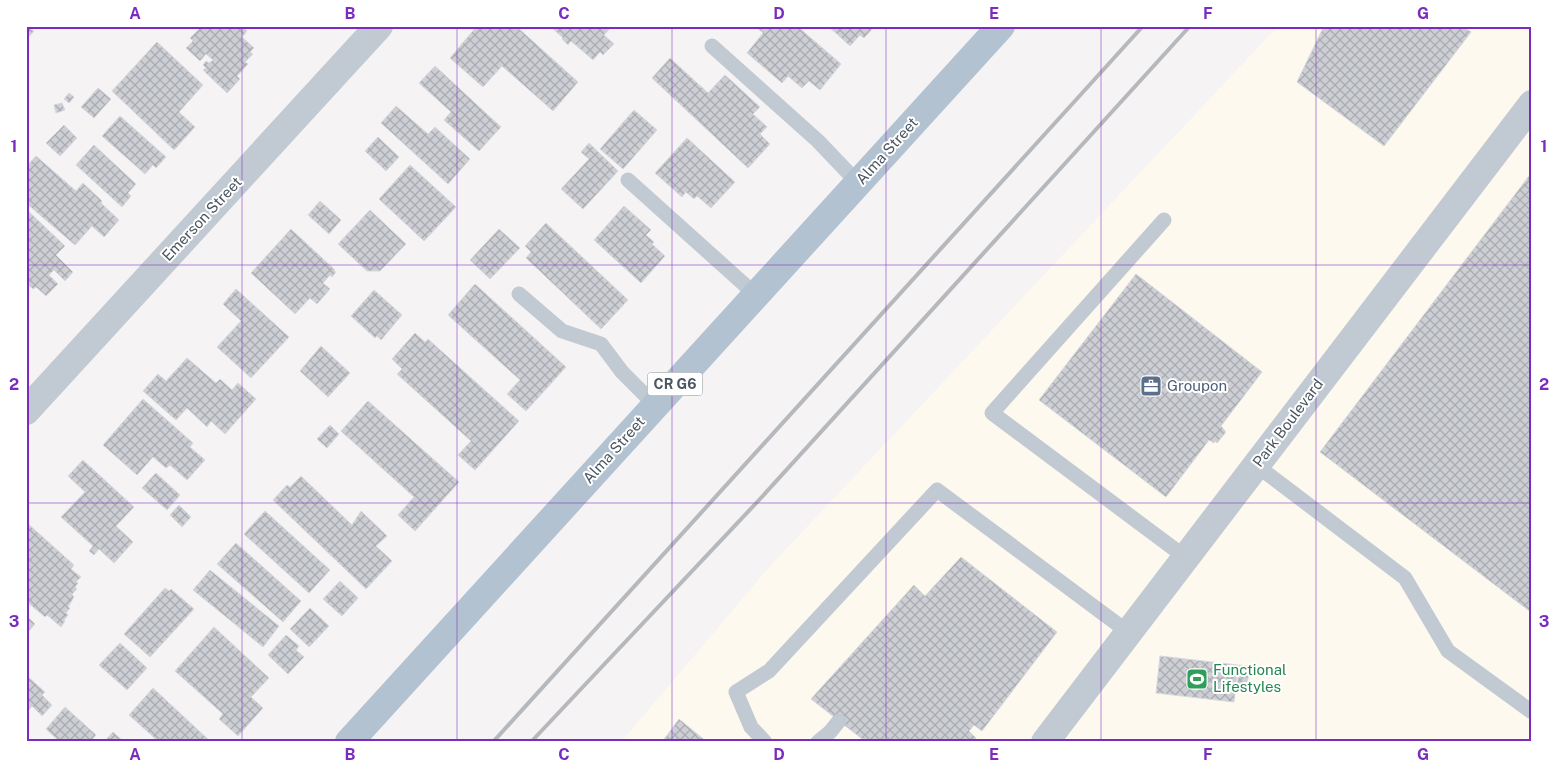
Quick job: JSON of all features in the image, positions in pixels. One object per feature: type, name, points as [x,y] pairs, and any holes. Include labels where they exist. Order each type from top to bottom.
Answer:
[{"type":"main road","name":"Alma Street","points":[[348,742],[1001,26]]},
{"type":"street","name":"Emerson Street","points":[[26,411],[379,26]]},
{"type":"street","name":"Park Boulevard","points":[[1045,742],[1531,105]]},
{"type":"lane","points":[[712,46],[818,141],[858,183]]},
{"type":"lane","points":[[628,180],[756,295]]},
{"type":"lane","points":[[1164,220],[992,413],[1185,557]]},
{"type":"lane","points":[[519,294],[562,331],[601,344],[622,372],[655,405]]},
{"type":"lane","points":[[1256,465],[1406,578],[1448,651],[1532,712]]},
{"type":"lane","points":[[765,742],[751,727],[736,692],[769,671],[937,490],[1128,632]]},
{"type":"lane","points":[[818,742],[839,721]]},
{"type":"shaded area","points":[[1278,26],[1532,26],[1532,742],[621,742],[771,565]]},
{"type":"building","points":[[26,26],[34,31],[26,40]]},
{"type":"building","points":[[202,26],[242,26],[247,31],[242,37],[254,48],[250,52],[253,54],[245,62],[248,64],[237,76],[240,79],[227,93],[203,70],[206,68],[203,65],[206,61],[209,63],[213,60],[206,54],[200,61],[186,48],[193,41],[190,38]]},
{"type":"building","points":[[477,26],[516,26],[578,82],[553,111],[502,66],[483,87],[450,58]]},
{"type":"building","points":[[550,26],[612,26],[604,35],[614,44],[603,55],[600,52],[593,60],[571,41],[568,45]]},
{"type":"building","points":[[755,26],[797,26],[841,64],[820,90],[809,81],[802,88],[788,76],[782,83],[747,53],[763,33]]},
{"type":"building","points":[[828,26],[875,26],[864,38],[860,35],[850,46]]},
{"type":"building","points":[[1324,26],[1463,26],[1471,32],[1384,146],[1297,82]]},
{"type":"building","points":[[157,42],[203,85],[179,112],[195,127],[174,150],[112,91]]},
{"type":"building","points":[[670,58],[708,93],[725,75],[760,107],[753,114],[767,127],[760,134],[770,144],[748,168],[652,78]]},
{"type":"building","points":[[435,66],[501,127],[479,151],[444,120],[451,112],[419,83]]},
{"type":"building","points":[[98,88],[111,99],[94,118],[81,107]]},
{"type":"building","points":[[69,93],[74,97],[69,103],[64,99]]},
{"type":"building","points":[[62,103],[65,110],[56,113],[54,105]]},
{"type":"building","points":[[396,106],[428,134],[435,127],[470,159],[448,184],[381,123]]},
{"type":"building","points":[[634,110],[657,130],[623,169],[600,149]]},
{"type":"building","points":[[120,116],[166,157],[156,168],[153,165],[145,174],[102,136]]},
{"type":"building","points":[[64,125],[77,138],[60,156],[46,143]]},
{"type":"building","points":[[378,137],[399,157],[386,171],[365,151]]},
{"type":"building","points":[[687,138],[735,182],[711,208],[697,196],[694,199],[686,192],[682,197],[655,173]]},
{"type":"building","points":[[589,143],[618,171],[583,209],[561,189],[589,159],[581,152]]},
{"type":"building","points":[[94,145],[136,184],[128,193],[131,196],[122,207],[76,165]]},
{"type":"building","points":[[36,156],[76,191],[83,183],[119,220],[104,237],[92,226],[75,245],[26,203],[26,167]]},
{"type":"building","points":[[410,165],[456,207],[424,241],[379,199]]},
{"type":"building","points":[[1532,172],[1532,613],[1320,452]]},
{"type":"building","points":[[320,201],[341,220],[329,234],[308,215]]},
{"type":"building","points":[[624,206],[651,230],[646,235],[654,242],[652,244],[665,256],[641,283],[594,240]]},
{"type":"building","points":[[26,209],[65,246],[56,255],[73,272],[65,281],[54,270],[49,275],[58,284],[46,296],[36,287],[33,289],[26,283]]},
{"type":"building","points":[[370,210],[406,244],[380,271],[367,271],[338,244]]},
{"type":"building","points":[[546,223],[628,300],[601,329],[526,258],[531,252],[525,246]]},
{"type":"building","points":[[291,229],[336,272],[332,277],[330,275],[323,283],[330,289],[317,304],[310,298],[295,314],[251,273]]},
{"type":"building","points":[[499,229],[520,248],[490,279],[470,260]]},
{"type":"building","name":"Groupon","points":[[1136,274],[1262,372],[1221,426],[1226,432],[1217,443],[1209,440],[1166,497],[1039,400]]},
{"type":"building","points":[[475,284],[566,367],[526,411],[507,394],[520,380],[448,315]]},
{"type":"building","points":[[236,289],[289,337],[251,378],[217,347],[241,321],[223,304]]},
{"type":"building","points":[[374,290],[402,315],[381,340],[377,336],[375,338],[351,316]]},
{"type":"building","points":[[415,333],[425,342],[428,339],[519,421],[475,470],[458,455],[471,441],[397,374],[402,369],[392,359]]},
{"type":"building","points":[[321,346],[350,373],[328,397],[300,371]]},
{"type":"building","points":[[187,358],[216,383],[220,379],[232,390],[238,383],[256,399],[225,434],[211,421],[207,427],[187,408],[176,420],[143,391],[158,374],[166,381]]},
{"type":"building","points":[[143,399],[193,443],[190,447],[205,460],[187,480],[170,465],[166,468],[153,457],[137,475],[103,445]]},
{"type":"building","points":[[368,401],[459,482],[415,531],[398,515],[414,497],[341,431]]},
{"type":"building","points":[[330,425],[339,434],[327,448],[317,439]]},
{"type":"building","points":[[83,460],[134,507],[116,526],[133,542],[114,563],[99,549],[94,555],[89,551],[93,546],[61,517],[85,492],[68,476]]},
{"type":"building","points":[[156,473],[180,495],[167,510],[142,488]]},
{"type":"building","points":[[301,476],[352,525],[361,511],[387,536],[376,546],[392,561],[366,589],[273,500],[287,485],[290,487]]},
{"type":"building","points":[[179,505],[191,517],[182,527],[170,515]]},
{"type":"building","points":[[265,511],[330,570],[309,593],[244,534]]},
{"type":"building","points":[[26,522],[74,565],[71,569],[81,577],[76,582],[78,583],[75,587],[77,589],[72,594],[74,597],[66,613],[68,615],[61,627],[47,615],[45,617],[26,601]]},
{"type":"building","points":[[236,543],[301,601],[283,622],[217,564]]},
{"type":"building","points":[[961,557],[1057,632],[982,731],[974,725],[969,731],[976,738],[973,742],[866,742],[811,699],[914,585],[925,596]]},
{"type":"building","points":[[210,570],[279,626],[263,647],[193,590]]},
{"type":"building","points":[[340,581],[358,598],[342,616],[323,599]]},
{"type":"building","points":[[165,588],[169,591],[171,589],[194,609],[150,657],[124,634]]},
{"type":"building","points":[[310,608],[329,626],[309,647],[290,629]]},
{"type":"building","points":[[26,615],[35,624],[26,634]]},
{"type":"building","points":[[214,627],[269,678],[251,697],[263,708],[238,736],[219,719],[223,714],[175,671]]},
{"type":"building","points":[[286,635],[299,646],[296,650],[304,657],[288,674],[268,655]]},
{"type":"building","points":[[120,643],[147,668],[127,690],[99,665]]},
{"type":"building","name":"Functional Lifestyles","points":[[1160,656],[1238,665],[1234,702],[1156,693]]},
{"type":"building","points":[[1239,665],[1249,666],[1247,692],[1237,690]]},
{"type":"building","points":[[26,675],[45,692],[42,695],[52,705],[42,716],[32,706],[28,711],[26,709]]},
{"type":"building","points":[[153,688],[211,742],[159,742],[129,715]]},
{"type":"building","points":[[65,707],[96,735],[90,742],[60,742],[46,729]]},
{"type":"building","points":[[679,719],[707,742],[662,742]]},
{"type":"building","points":[[113,732],[124,742],[104,742]]},
{"type":"railway","points":[[493,742],[1143,26]]},
{"type":"railway","points":[[531,742],[760,499],[1190,26]]},
{"type":"place","name":"Groupon","points":[[1151,386]]},
{"type":"place","name":"Functional Lifestyles","points":[[1197,679]]}]
